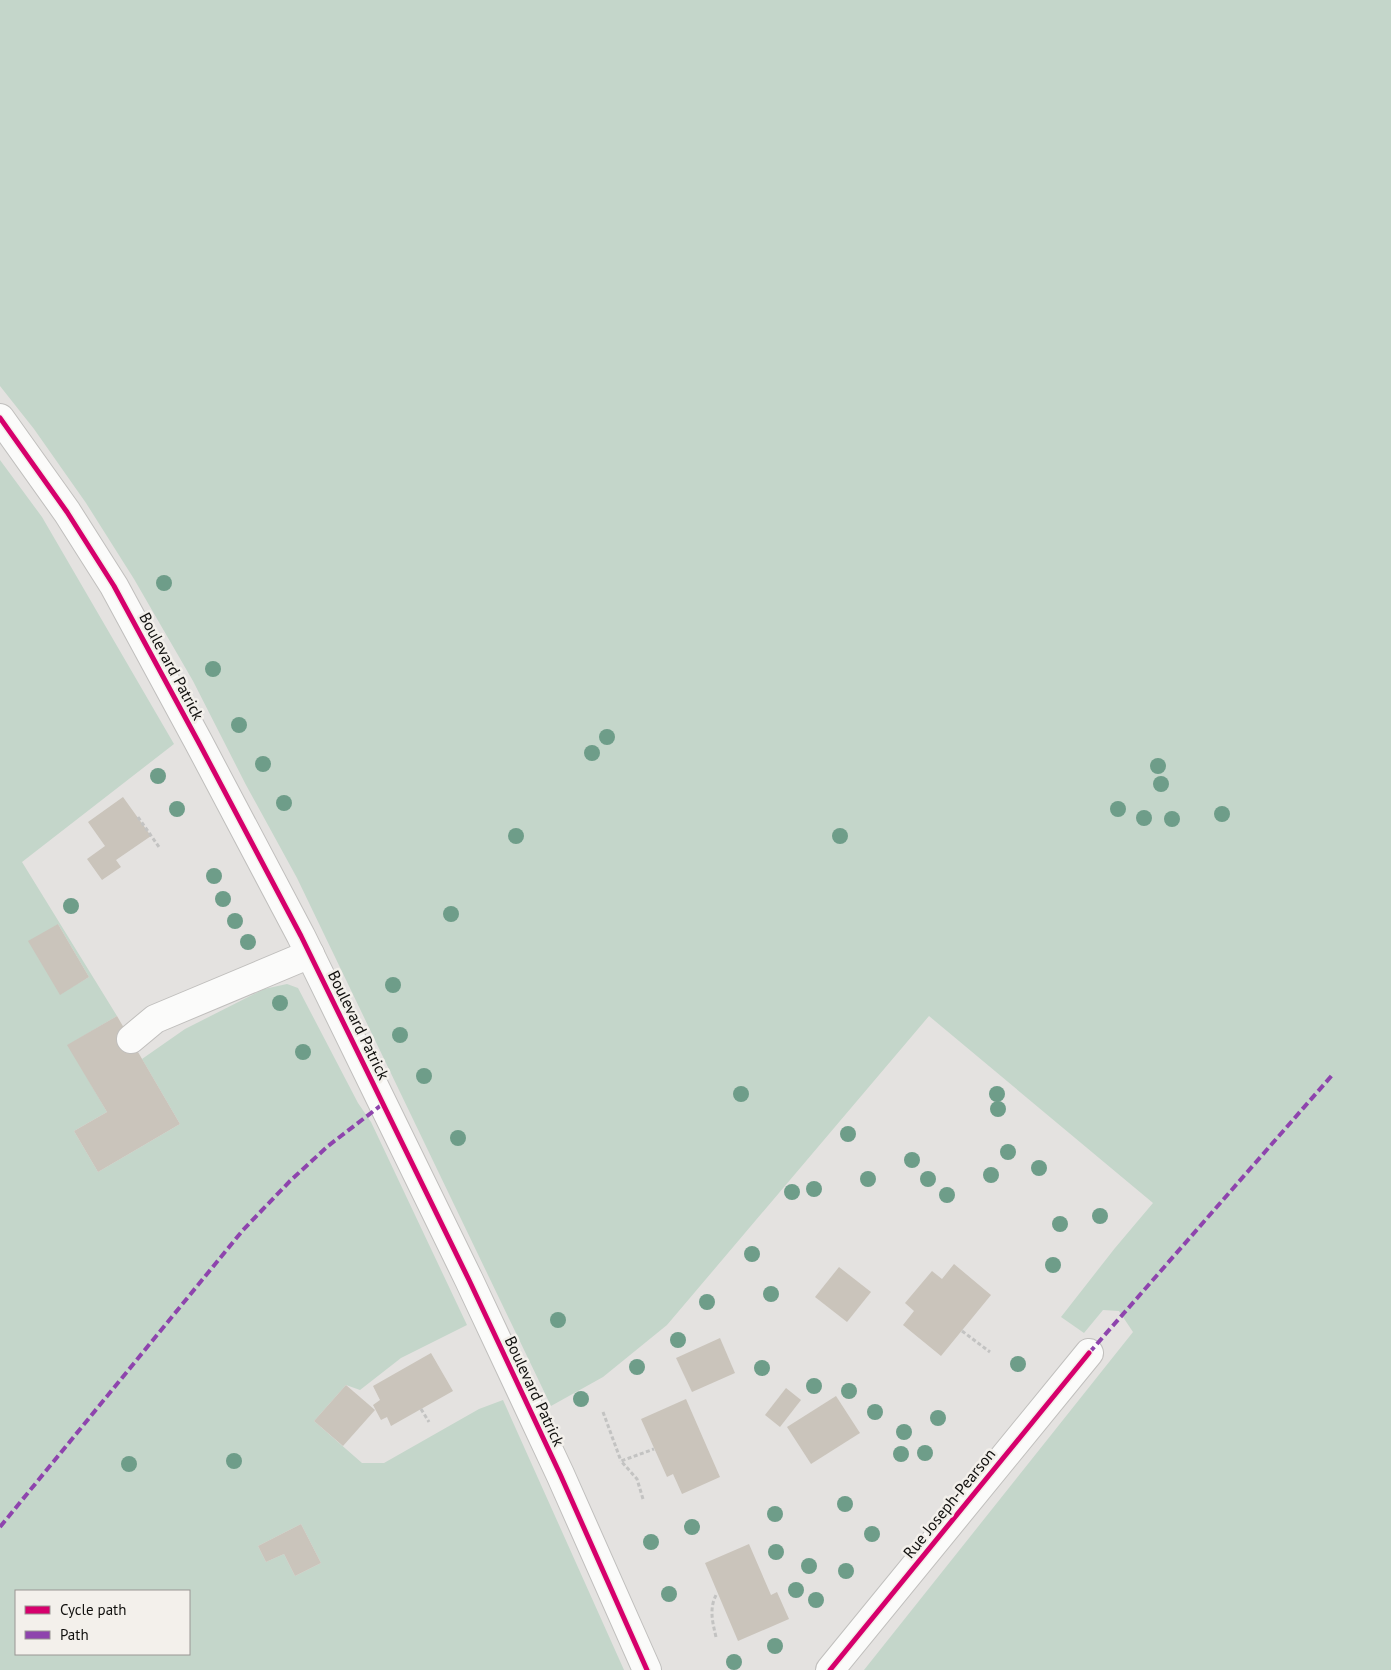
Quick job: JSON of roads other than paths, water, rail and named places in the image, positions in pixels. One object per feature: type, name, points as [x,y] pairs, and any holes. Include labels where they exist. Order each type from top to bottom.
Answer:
[{"type":"street","name":"Boulevard Patrick","points":[[0,418],[67,512],[114,586],[195,734],[310,954],[469,1280],[560,1474],[647,1670]]},
{"type":"street","points":[[130,1039],[155,1019],[310,954]]},
{"type":"street","name":"Rue Joseph-Pearson","points":[[830,1670],[1089,1353]]}]
